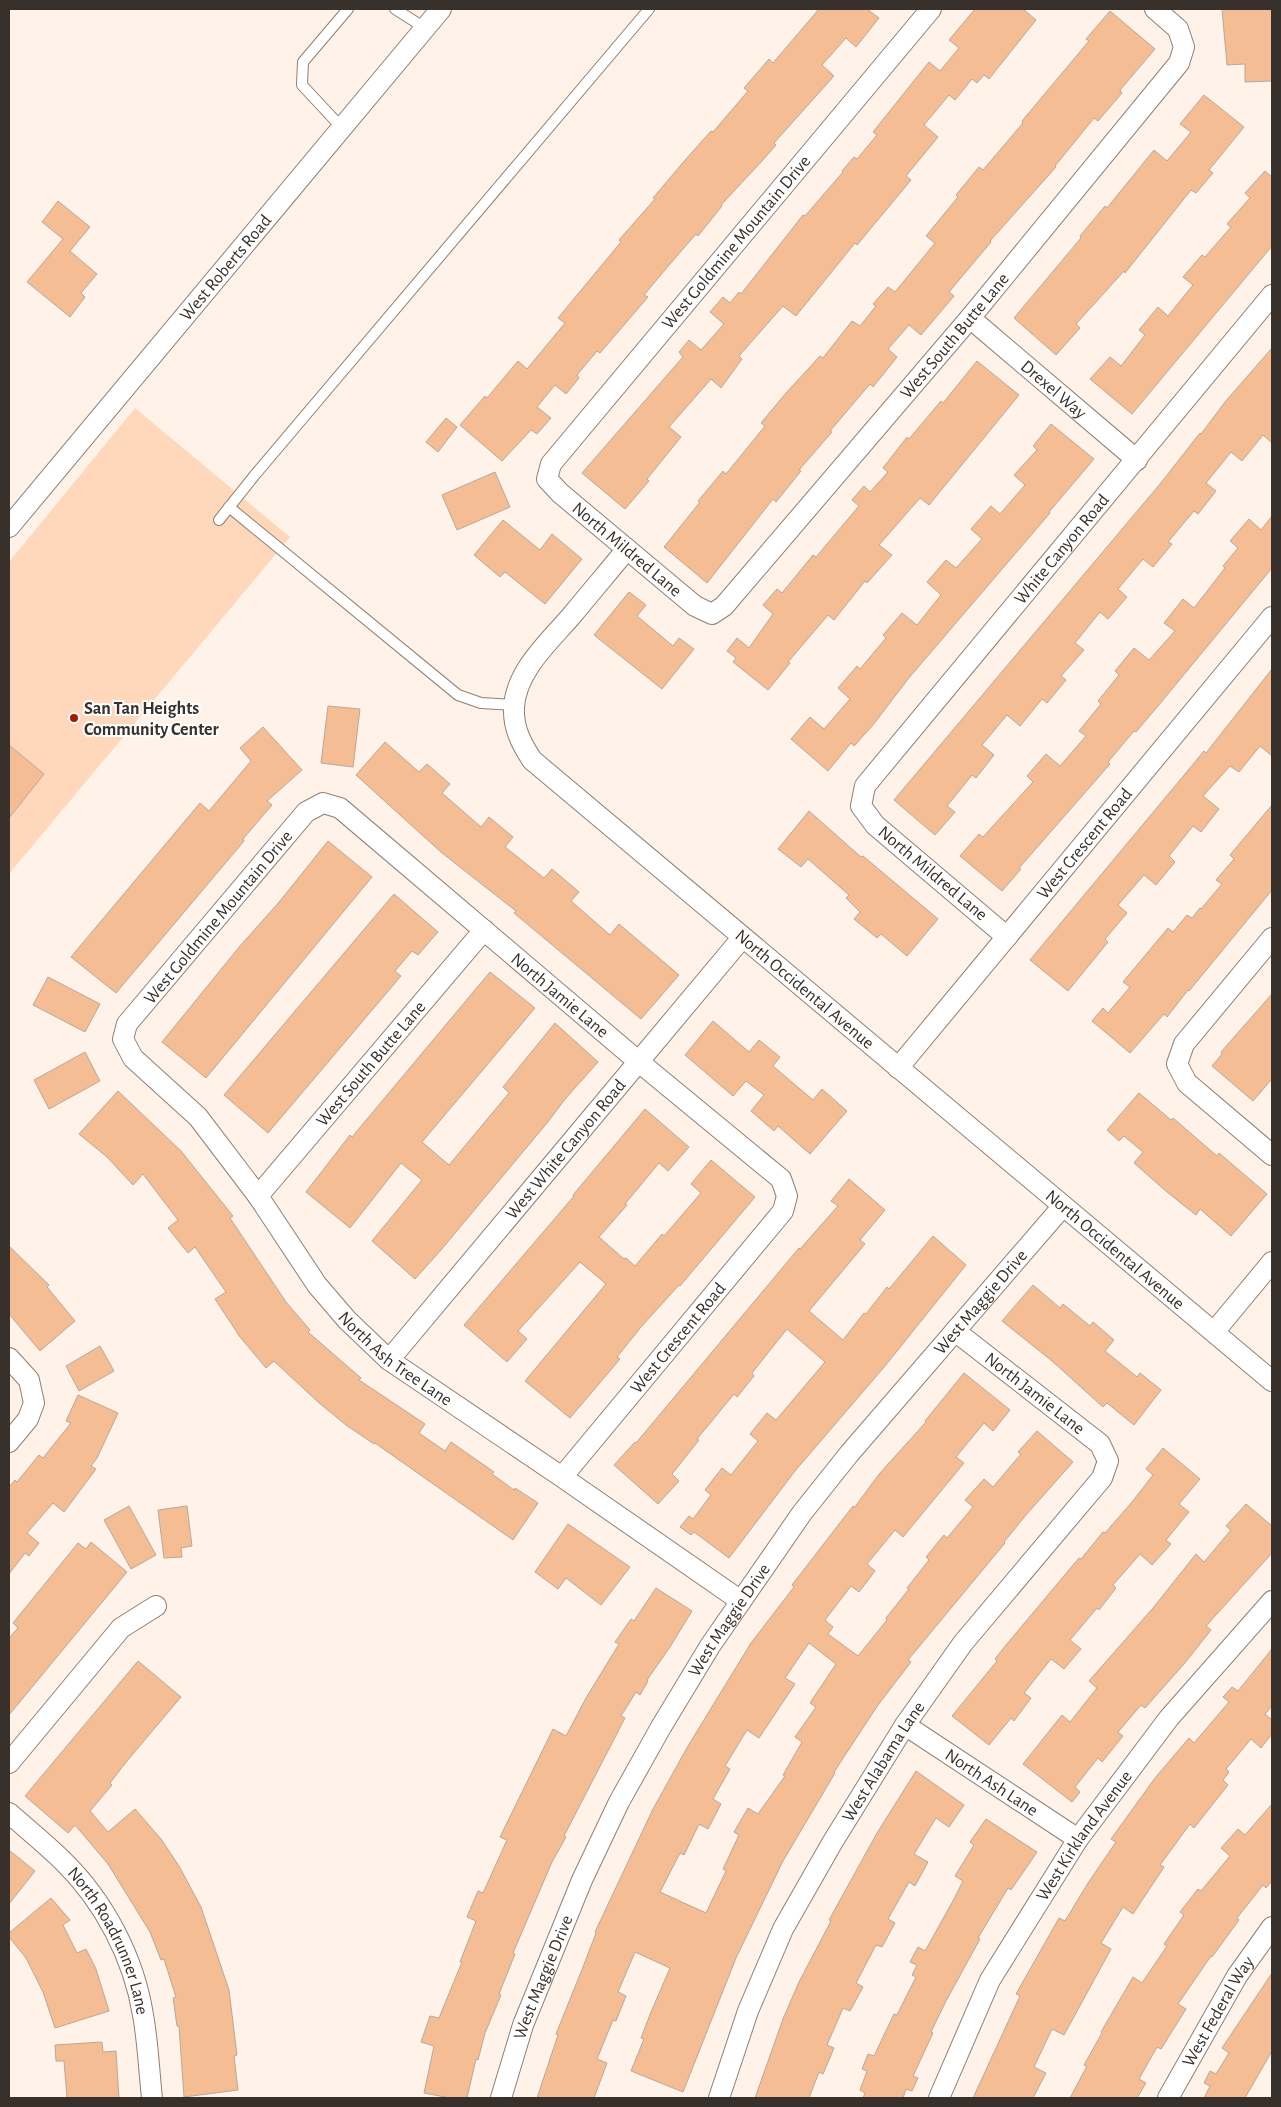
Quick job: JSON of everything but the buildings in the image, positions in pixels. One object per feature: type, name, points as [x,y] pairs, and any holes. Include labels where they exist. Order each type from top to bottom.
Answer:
[{"type":"street","name":"West Roberts Road","points":[[9,527],[441,9]]},
{"type":"street","name":"West Goldmine Mountain Drive","points":[[547,479],[551,464],[931,9]]},
{"type":"street","name":"West South Butte Lane","points":[[712,614],[724,606],[970,318],[1179,63],[1184,47],[1178,29],[1154,9]]},
{"type":"street","name":"White Canyon Road","points":[[861,806],[865,786],[1272,295]]},
{"type":"street","name":"Drexel Way","points":[[970,318],[1137,460]]},
{"type":"street","name":"North Mildred Lane","points":[[547,479],[560,493],[695,606],[712,614]]},
{"type":"street","name":"North Occidental Avenue","points":[[627,549],[534,660],[521,682],[514,705],[516,727],[520,743],[532,760],[1272,1381]]},
{"type":"street","name":"West Crescent Road","points":[[898,1068],[1272,617]]},
{"type":"street","name":"West Goldmine Mountain Drive","points":[[122,1040],[127,1024],[306,812],[323,802]]},
{"type":"street","name":"North Jamie Lane","points":[[323,802],[340,808],[639,1062],[781,1179],[787,1196]]},
{"type":"street","name":"North Mildred Lane","points":[[861,806],[875,825],[1007,936]]},
{"type":"street","name":"West South Butte Lane","points":[[258,1196],[484,930]]},
{"type":"street","name":"West White Canyon Road","points":[[389,1360],[742,938]]},
{"type":"street","points":[[1272,938],[1184,1044],[1177,1064],[1186,1083],[1272,1155]]},
{"type":"street","name":"North Ash Tree Lane","points":[[122,1040],[133,1058],[198,1117],[258,1196],[317,1286],[347,1320],[389,1360],[562,1476],[741,1601]]},
{"type":"street","name":"West Crescent Road","points":[[562,1476],[783,1211],[787,1196]]},
{"type":"street","name":"West Maggie Drive","points":[[501,2098],[526,2016],[582,1880],[619,1802],[700,1662],[808,1506],[849,1454],[1063,1206]]},
{"type":"street","points":[[1214,1332],[1272,1262]]},
{"type":"street","name":"North Jamie Lane","points":[[955,1331],[1100,1444],[1108,1461]]},
{"type":"street","points":[[9,1358],[30,1380],[34,1403],[28,1419],[9,1442]]},
{"type":"street","name":"West Alabama Lane","points":[[719,2098],[748,2011],[783,1929],[832,1843],[905,1725],[964,1643],[1102,1478],[1108,1461]]},
{"type":"street","name":"West Kirkland Avenue","points":[[939,2098],[990,1980],[1078,1839],[1169,1718],[1272,1601]]},
{"type":"street","points":[[9,1763],[121,1628],[156,1606]]},
{"type":"street","name":"North Ash Lane","points":[[905,1725],[1078,1839]]},
{"type":"street","name":"North Roadrunner Lane","points":[[9,1813],[64,1861],[95,1898],[119,1937],[143,2014],[152,2098]]},
{"type":"street","name":"West Federal Way","points":[[1168,2098],[1237,1976],[1272,1927]]},
{"type":"lane","points":[[342,128],[302,85],[303,62],[348,9]]},
{"type":"lane","points":[[395,9],[425,28]]},
{"type":"lane","points":[[219,520],[254,476],[650,9]]},
{"type":"lane","points":[[229,507],[458,695],[481,703],[514,705]]},
{"type":"shaded area","name":"San Tan Heights Community Center","points":[[135,408],[290,537],[9,874],[9,562]]},
{"type":"place","name":"San Tan Heights Community Center","points":[[74,718]]}]
